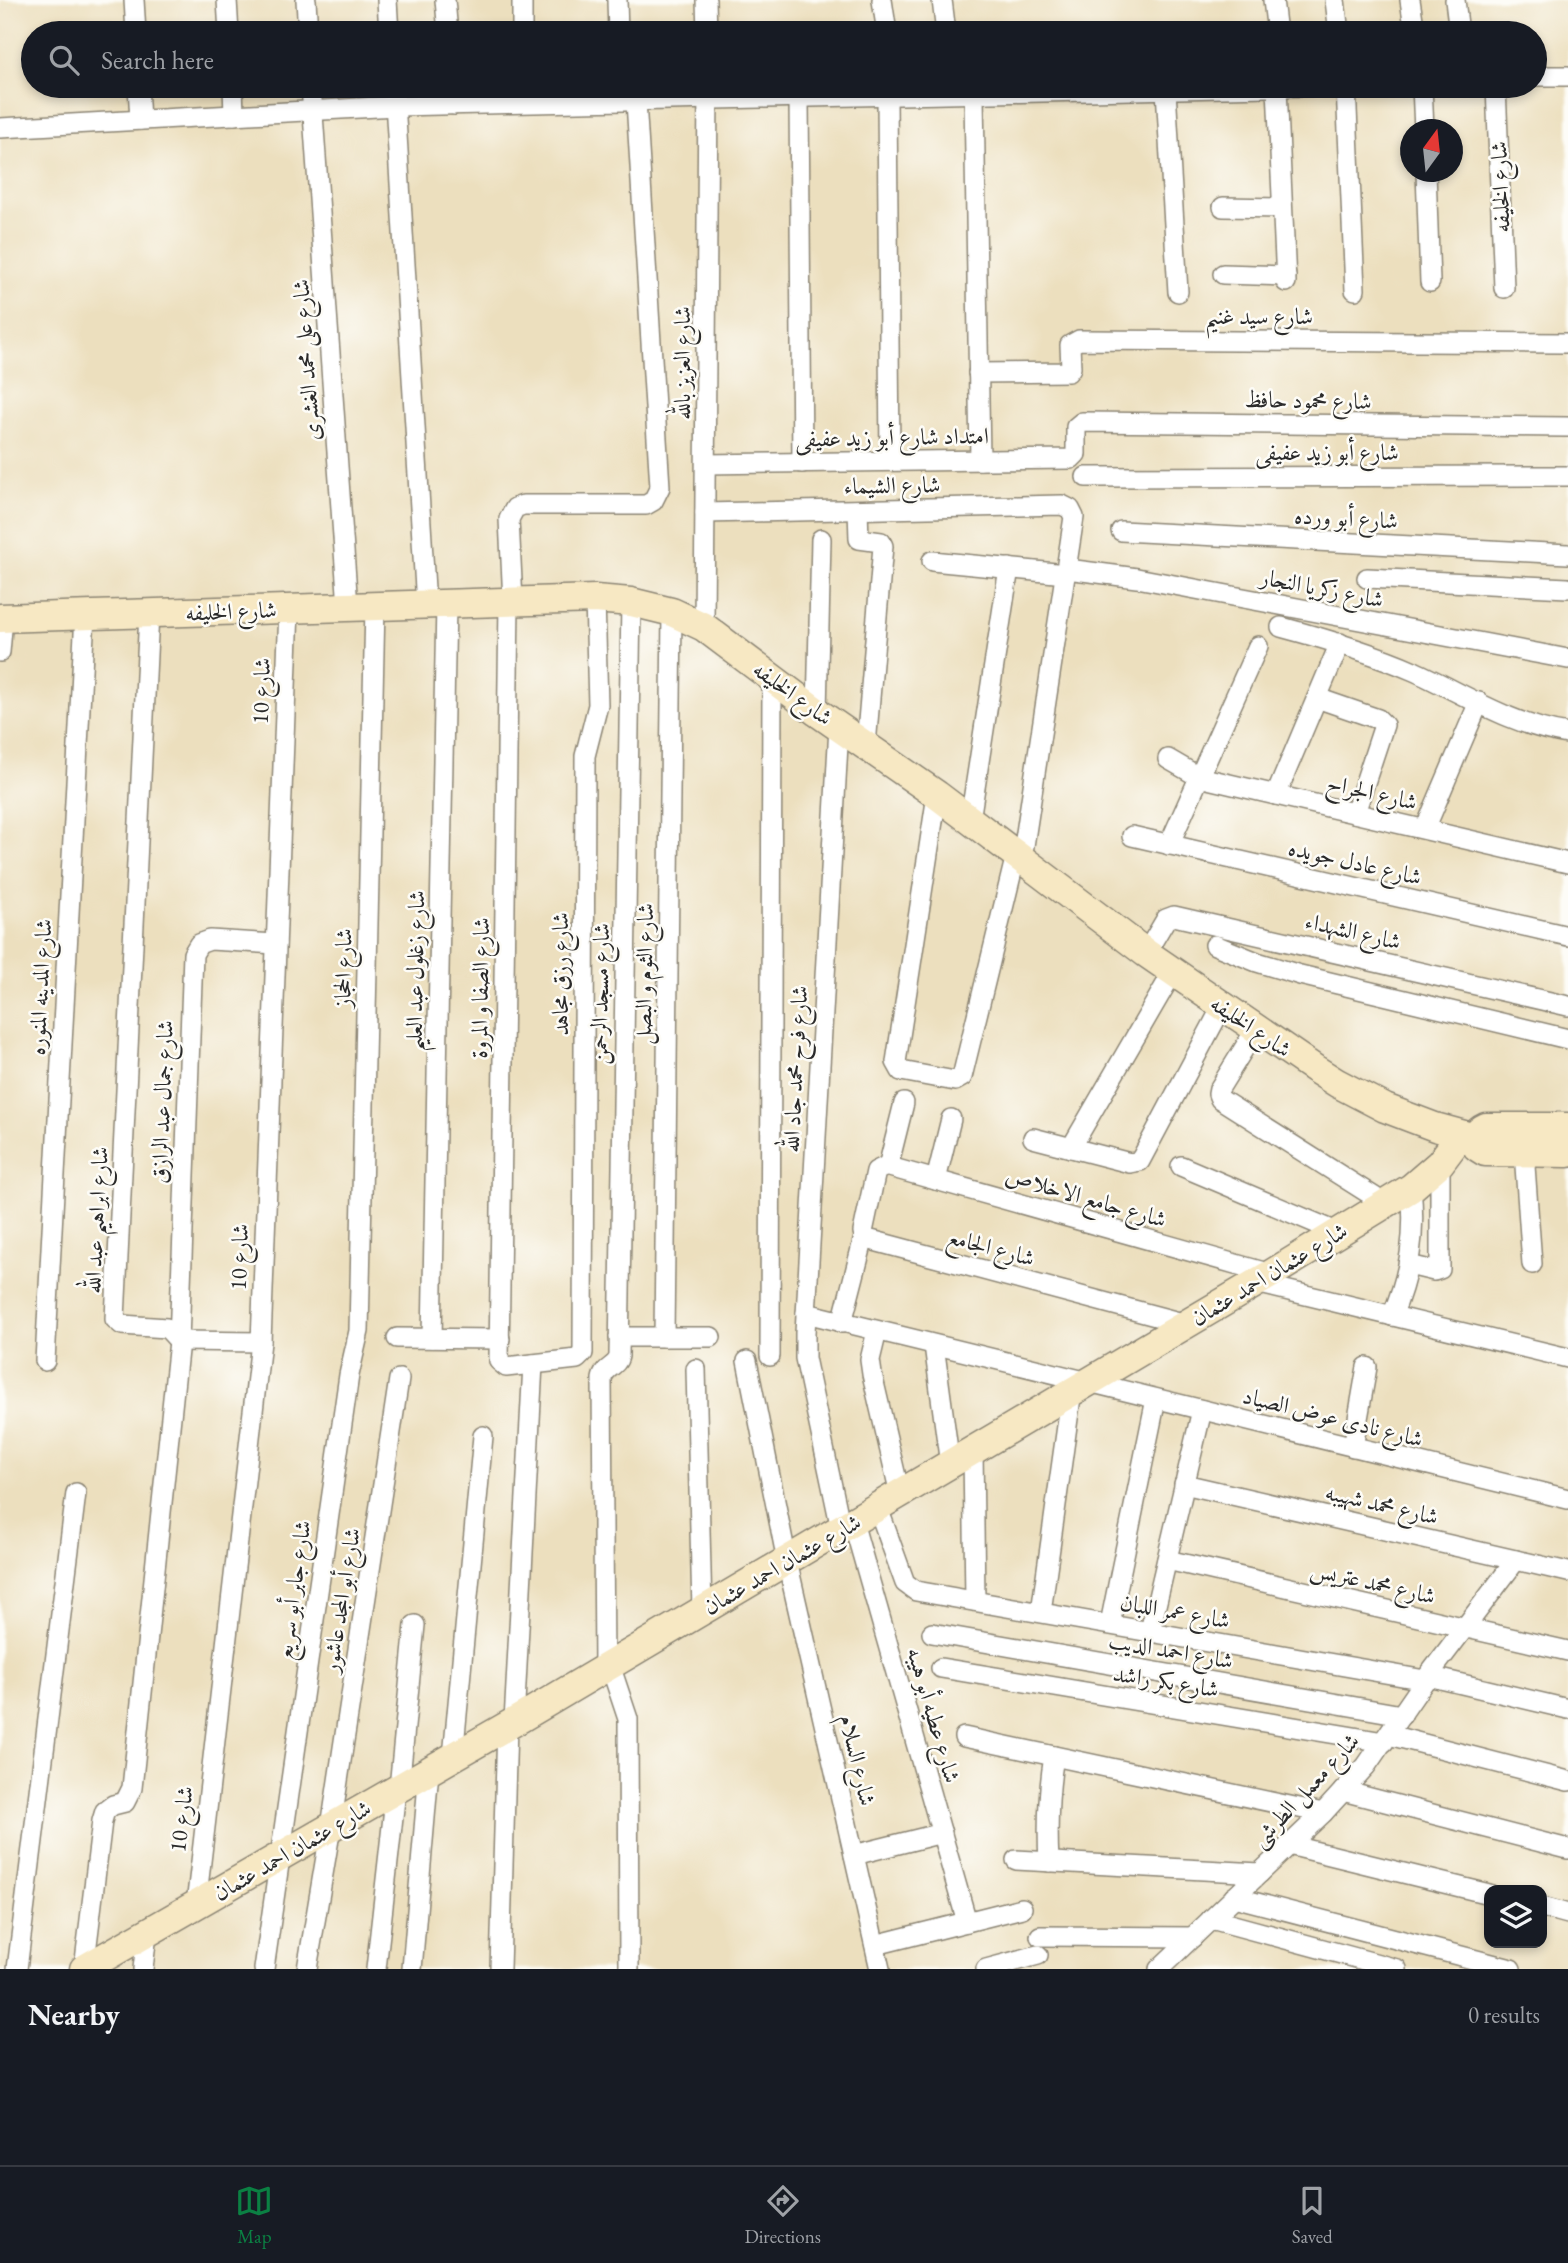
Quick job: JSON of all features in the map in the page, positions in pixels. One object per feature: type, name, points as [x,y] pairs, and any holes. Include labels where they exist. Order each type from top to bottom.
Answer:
[{"type":"main road","name":"شارع الخليفه","points":[[1,618],[594,599],[631,602],[672,612],[704,627],[971,820],[1146,953],[1222,1007],[1360,1097],[1409,1119],[1468,1136],[1485,1152],[1568,1153]]},
{"type":"main road","points":[[1468,1136],[1486,1127],[1568,1128]]},
{"type":"main road","name":"شارع عثمان احمد عثمان","points":[[87,1968],[511,1724],[1264,1279],[1411,1188],[1468,1136]]},
{"type":"street","points":[[134,0],[135,21]]},
{"type":"street","points":[[228,0],[229,21]]},
{"type":"street","points":[[306,0],[307,21]]},
{"type":"street","points":[[387,0],[388,21]]},
{"type":"street","points":[[445,0],[447,21]]},
{"type":"street","points":[[522,0],[522,21]]},
{"type":"street","points":[[618,0],[618,21]]},
{"type":"street","points":[[706,0],[707,21]]},
{"type":"street","points":[[882,0],[885,21]]},
{"type":"street","points":[[942,0],[945,21]]},
{"type":"street","points":[[1273,0],[1276,21]]},
{"type":"street","points":[[1335,0],[1338,21]]},
{"type":"street","points":[[1410,0],[1413,21]]},
{"type":"street","points":[[1455,0],[1458,21]]},
{"type":"street","points":[[1547,76],[1568,76]]},
{"type":"street","points":[[139,98],[140,120]]},
{"type":"street","points":[[233,98],[234,115]]},
{"type":"street","name":"شارع على محمد الغشرى","points":[[312,98],[362,606]]},
{"type":"street","name":"شارع زغلول عبد العليم","points":[[395,98],[436,604],[432,1338]]},
{"type":"street","points":[[0,128],[396,106],[438,98]]},
{"type":"street","name":"شارع الصفا و المروة","points":[[533,1364],[508,1367],[501,1366],[499,1361],[511,602],[509,519],[515,508],[523,506],[646,505],[653,501],[660,487],[624,98]]},
{"type":"street","name":"شارع العزيز بالله","points":[[704,627],[708,98]]},
{"type":"street","points":[[799,98],[802,463]]},
{"type":"street","points":[[891,461],[893,98]]},
{"type":"street","points":[[974,98],[980,460]]},
{"type":"street","points":[[1166,98],[1178,292]]},
{"type":"street","points":[[1223,274],[1286,279],[1282,208],[1282,98]]},
{"type":"street","points":[[1347,98],[1355,290]]},
{"type":"street","points":[[1423,98],[1424,119]]},
{"type":"street","name":"شارع الخليفه","points":[[1496,98],[1504,288]]},
{"type":"street","points":[[1426,182],[1430,282]]},
{"type":"street","points":[[1223,207],[1282,208]]},
{"type":"street","name":"شارع سيد غنيم","points":[[978,373],[1068,372],[1071,368],[1070,345],[1079,340],[1568,343]]},
{"type":"street","name":"شارع محمود حافظ","points":[[1076,454],[1075,430],[1082,422],[1568,428]]},
{"type":"street","name":"امتداد شارع أبو زيد عفيفى","points":[[706,464],[1071,458],[1076,454]]},
{"type":"street","name":"شارع أبو زيد عفيفى","points":[[1086,477],[1568,476]]},
{"type":"street","name":"شارع الشيماء","points":[[705,513],[1062,505],[1070,509],[1074,517],[1066,571]]},
{"type":"street","points":[[858,510],[859,539],[880,542],[883,546],[866,745]]},
{"type":"street","name":"شارع أبو ورده","points":[[1121,531],[1568,554]]},
{"type":"street","name":"شارع فرح محمد جاد الله","points":[[816,1412],[805,1358],[828,719],[821,539]]},
{"type":"street","name":"شارع زكريا النجار","points":[[932,561],[1137,578],[1568,659]]},
{"type":"street","points":[[971,820],[1009,568]]},
{"type":"street","points":[[937,795],[896,1062],[898,1068],[904,1072],[954,1081],[962,1077],[1019,857],[1066,571]]},
{"type":"street","points":[[1367,578],[1568,587]]},
{"type":"street","name":"شارع رزق مجاهد","points":[[533,1364],[577,1359],[583,1351],[585,756],[598,705],[594,599]]},
{"type":"street","name":"شارع مسجد الرحمن","points":[[607,1667],[601,1379],[604,1372],[619,1359],[631,602]]},
{"type":"street","name":"شارع الحجاز","points":[[359,1331],[362,606]]},
{"type":"street","name":"شارع 10","points":[[196,1905],[261,1342],[289,609]]},
{"type":"street","name":"شارع الثوم و البصل","points":[[664,1336],[672,612]]},
{"type":"street","name":"شارع ابراهيم عبد الله","points":[[149,613],[116,1319],[122,1325],[167,1328],[179,1341]]},
{"type":"street","name":"شارع المدينه المنوره","points":[[45,1361],[85,615]]},
{"type":"street","points":[[0,652],[1,618]]},
{"type":"street","points":[[1281,627],[1340,643],[1411,670],[1514,720],[1568,734]]},
{"type":"street","points":[[1276,795],[1340,643]]},
{"type":"street","points":[[1169,845],[1258,646]]},
{"type":"street","points":[[769,1356],[772,678]]},
{"type":"street","points":[[1317,698],[1378,719],[1384,725],[1355,813]]},
{"type":"street","points":[[1426,829],[1479,702]]},
{"type":"street","name":"شارع الجراح","points":[[1168,759],[1199,777],[1568,863]]},
{"type":"street","name":"شارع عادل جويده","points":[[1132,836],[1568,936]]},
{"type":"street","name":"شارع الشهداء","points":[[1146,953],[1166,919],[1174,916],[1568,1006]]},
{"type":"street","name":"شارع جمال عبد الرازق","points":[[179,1341],[192,954],[199,944],[210,940],[276,944]]},
{"type":"street","points":[[1215,945],[1300,975],[1568,1040]]},
{"type":"street","points":[[1071,1148],[1173,972]]},
{"type":"street","points":[[1033,1138],[1137,1163],[1222,1007]]},
{"type":"street","points":[[1256,1029],[1219,1089],[1220,1099],[1384,1203]]},
{"type":"street","points":[[842,1322],[864,1237],[876,1171],[883,1166],[888,1167],[904,1103]]},
{"type":"street","points":[[936,1180],[951,1119]]},
{"type":"street","points":[[1524,1152],[1532,1264]]},
{"type":"street","points":[[1409,1265],[1436,1271],[1440,1269],[1440,1163]]},
{"type":"street","points":[[1181,1166],[1339,1233]]},
{"type":"street","name":"شارع جامع الاخلاص","points":[[888,1167],[1392,1316],[1568,1358]]},
{"type":"street","points":[[1392,1316],[1409,1265],[1414,1217],[1411,1188]]},
{"type":"street","name":"شارع الجامع","points":[[864,1237],[1186,1324]]},
{"type":"street","name":"شارع نادى عوض الصياد","points":[[806,1313],[934,1345],[1079,1386],[1156,1399],[1568,1499]]},
{"type":"street","name":"شارع جابر أبو سريع","points":[[264,1969],[347,1389],[359,1331]]},
{"type":"street","points":[[877,1331],[870,1360],[889,1501]]},
{"type":"street","points":[[619,1336],[710,1337]]},
{"type":"street","points":[[397,1338],[500,1339]]},
{"type":"street","points":[[87,1968],[102,1821],[105,1811],[113,1805],[125,1802],[132,1788],[179,1341],[261,1342]]},
{"type":"street","points":[[934,1345],[962,1458],[975,1601]]},
{"type":"street","name":"شارع السلام","points":[[747,1361],[787,1561],[880,1969]]},
{"type":"street","points":[[500,1969],[511,1724],[533,1364]]},
{"type":"street","points":[[1353,1447],[1367,1367]]},
{"type":"street","points":[[696,1369],[702,1611]]},
{"type":"street","name":"شارع أبو المجد عاشور","points":[[307,1969],[399,1380]]},
{"type":"street","points":[[1041,1612],[1079,1386]]},
{"type":"street","points":[[1110,1624],[1156,1399]]},
{"type":"street","points":[[1150,1631],[1202,1410]]},
{"type":"street","name":"شارع عطيه أبو هيبه","points":[[816,1412],[847,1526],[967,1922]]},
{"type":"street","points":[[412,1969],[483,1436]]},
{"type":"street","name":"شارع محمد شهيبه","points":[[1184,1484],[1568,1572]]},
{"type":"street","points":[[17,1969],[76,1493]]},
{"type":"street","name":"شارع عمر اللبان","points":[[889,1501],[905,1583],[916,1591],[1426,1678],[1568,1709]]},
{"type":"street","name":"شارع محمد عتريس","points":[[1167,1560],[1568,1651]]},
{"type":"street","name":"شارع معمل الطرشى","points":[[1159,1969],[1323,1813],[1366,1766],[1426,1678],[1516,1560]]},
{"type":"street","points":[[376,1969],[415,1625]]},
{"type":"street","name":"شارع احمد الديب","points":[[932,1633],[1402,1715]]},
{"type":"street","points":[[607,1667],[628,1719],[629,1969]]},
{"type":"street","name":"شارع بكر راشد","points":[[941,1668],[1386,1739],[1568,1782]]},
{"type":"street","points":[[964,1737],[1323,1813]]},
{"type":"street","points":[[1049,1862],[1048,1801],[1054,1756]]},
{"type":"street","points":[[1343,1791],[1568,1849]]},
{"type":"street","points":[[854,1854],[942,1833]]},
{"type":"street","points":[[1289,1845],[1484,1893]]},
{"type":"street","points":[[1016,1860],[1259,1873]]},
{"type":"street","points":[[1234,1897],[1511,1969]]},
{"type":"street","points":[[875,1945],[1022,1908]]},
{"type":"street","points":[[1547,1908],[1568,1914]]},
{"type":"street","points":[[1211,1919],[1397,1969]]},
{"type":"street","points":[[143,1969],[147,1933]]},
{"type":"street","points":[[986,1969],[1039,1945],[1193,1937]]}]
